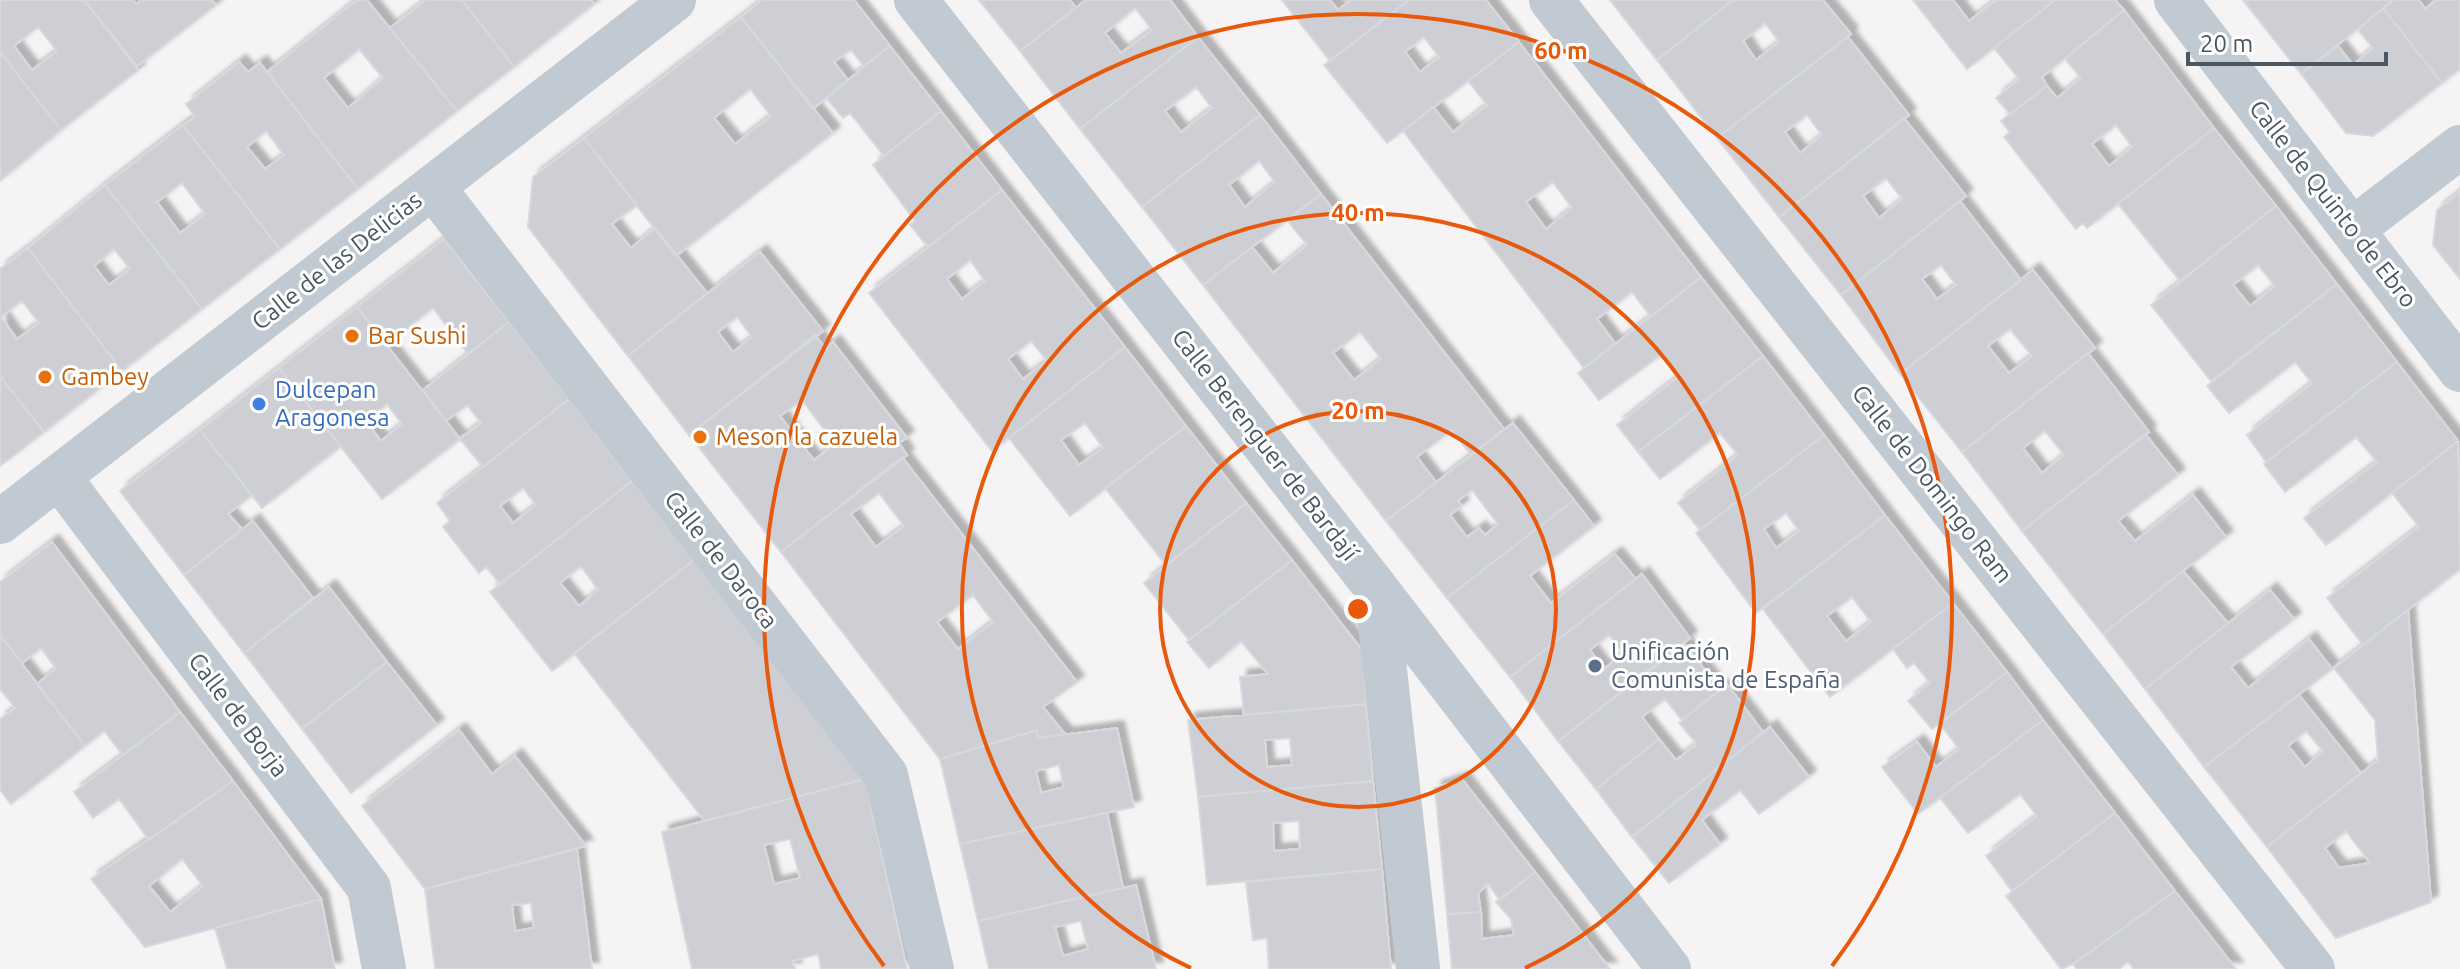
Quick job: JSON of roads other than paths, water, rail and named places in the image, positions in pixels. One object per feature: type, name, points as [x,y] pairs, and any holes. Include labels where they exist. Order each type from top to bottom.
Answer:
[{"type":"street","name":"Calle de las Delicias","points":[[0,522],[674,0]]},
{"type":"street","name":"Calle Berenguer de Bardají","points":[[916,0],[1376,588],[1669,969]]},
{"type":"street","name":"Calle de Domingo Ram","points":[[1551,0],[2313,969]]},
{"type":"street","name":"Calle de Quinto de Ebro","points":[[2176,0],[2460,370]]},
{"type":"street","points":[[2353,229],[2460,147]]},
{"type":"street","name":"Calle de Daroca","points":[[433,187],[886,775],[932,969]]},
{"type":"street","name":"Calle de Borja","points":[[59,477],[369,888],[384,969]]},
{"type":"street","points":[[1376,588],[1418,969]]},
{"type":"place","name":"Bar Sushi","points":[[352,336]]},
{"type":"place","name":"Gambey","points":[[45,377]]},
{"type":"place","name":"Dulcepan Aragonesa","points":[[259,404]]},
{"type":"place","name":"Meson la cazuela","points":[[700,437]]},
{"type":"place","name":"Unificación Comunista de España","points":[[1595,666]]}]
